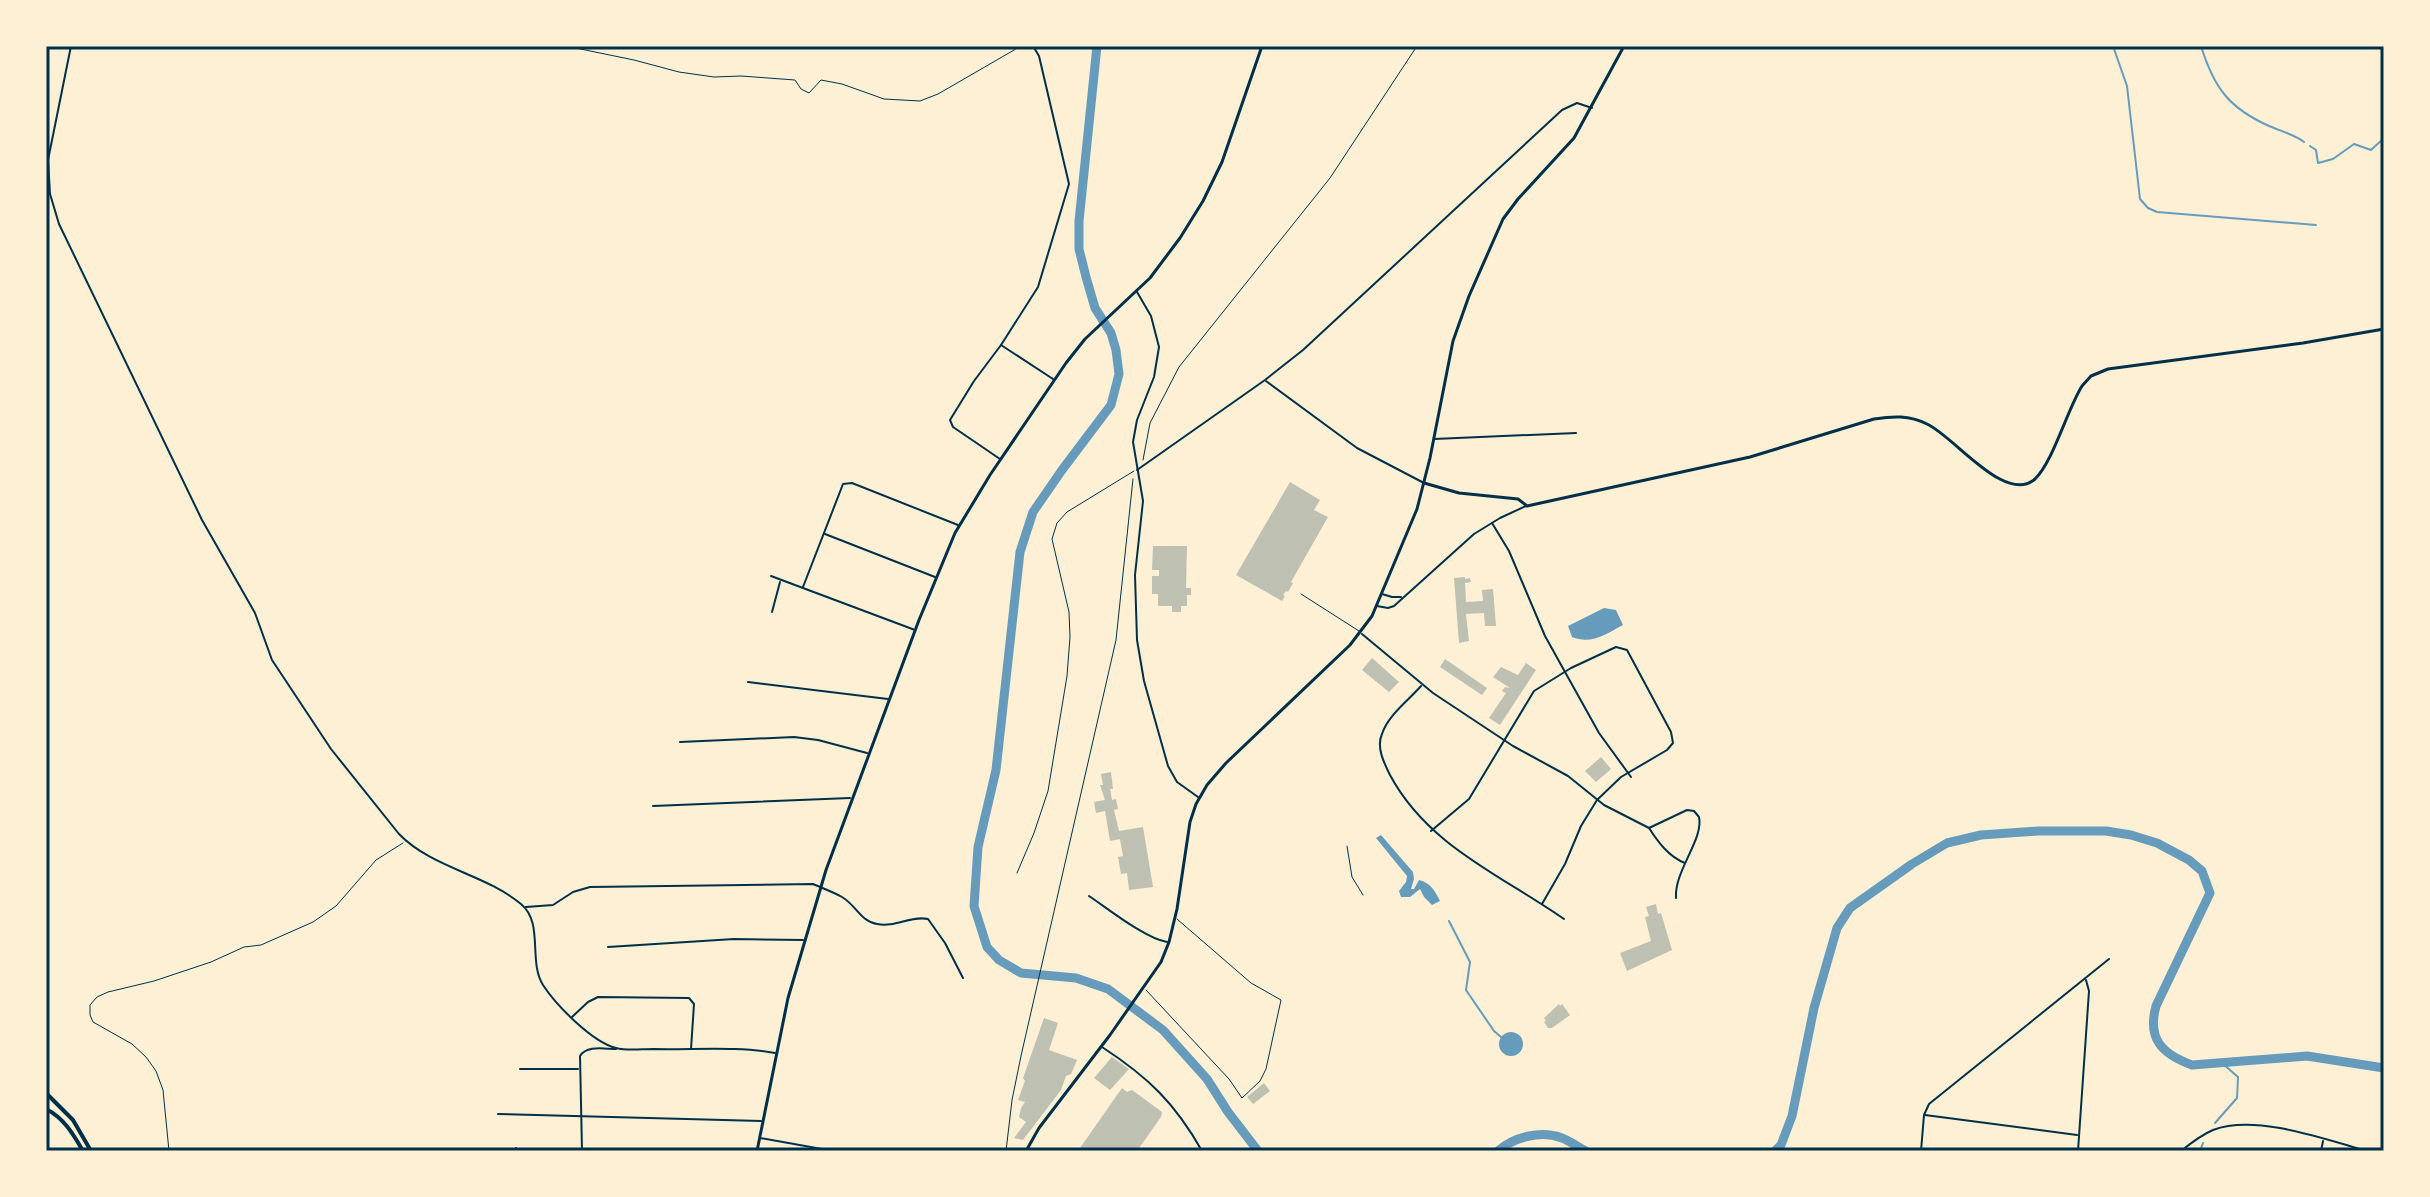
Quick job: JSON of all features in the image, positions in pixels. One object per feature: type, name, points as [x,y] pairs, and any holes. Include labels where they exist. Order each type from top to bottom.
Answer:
[{"type":"highway","points":[[46,1093],[73,1120],[91,1151]]},
{"type":"highway","points":[[46,1109],[69,1128],[83,1151]]},
{"type":"main road","points":[[757,1151],[788,998],[804,940],[851,798],[935,577],[959,525],[1054,380],[1092,333],[1137,292],[1173,248],[1207,193],[1222,162],[1262,46]]},
{"type":"main road","points":[[1026,1151],[1039,1128],[1117,1026],[1161,962],[1175,918],[1190,822],[1199,798],[1226,763],[1361,633],[1377,606],[1410,529],[1424,483],[1457,328],[1499,227],[1518,199],[1574,138],[1624,46]]},
{"type":"main road","points":[[1424,483],[1459,493],[1518,499],[1527,506],[1728,462],[1874,419],[1894,416],[1925,423],[1939,430],[1998,479],[2015,485],[2025,484],[2034,479],[2045,465],[2082,386],[2091,376],[2108,369],[2384,329]]},
{"type":"street","points":[[71,46],[48,160],[50,194],[59,224],[202,520],[255,613],[272,660],[331,749],[406,840],[422,852],[490,885],[525,907],[533,927],[538,975],[547,991],[592,1036],[617,1049]]},
{"type":"street","points":[[1001,459],[953,427],[950,420],[1038,287],[1069,184],[1039,56],[1033,46]]},
{"type":"street","points":[[1137,470],[1265,380],[1334,321],[1562,110],[1577,103],[1592,108]]},
{"type":"street","points":[[1137,292],[1151,316],[1159,347],[1154,377],[1134,432],[1133,453],[1143,501],[1135,593],[1140,659],[1168,766],[1177,782],[1199,798]]},
{"type":"street","points":[[1001,345],[1054,380]]},
{"type":"street","points":[[1265,380],[1357,448],[1424,483]]},
{"type":"street","points":[[1434,439],[1576,433]]},
{"type":"street","points":[[803,587],[845,483],[852,483],[959,525]]},
{"type":"street","points":[[1377,606],[1394,606],[1474,534],[1527,506]]},
{"type":"street","points":[[1492,523],[1509,551],[1545,636],[1599,733],[1631,777]]},
{"type":"street","points":[[824,534],[935,577]]},
{"type":"street","points":[[771,576],[915,630]]},
{"type":"street","points":[[772,612],[781,580]]},
{"type":"street","points":[[1382,594],[1403,597]]},
{"type":"street","points":[[1361,633],[1422,686],[1505,741],[1568,776],[1614,811],[1649,828],[1676,859],[1685,863]]},
{"type":"street","points":[[1431,831],[1469,799],[1534,691],[1566,671],[1616,647],[1627,650],[1671,732],[1673,743],[1667,750],[1628,772],[1597,800],[1542,904]]},
{"type":"street","points":[[748,682],[889,700]]},
{"type":"street","points":[[1422,686],[1382,731],[1382,756],[1397,788],[1431,831],[1564,919]]},
{"type":"street","points":[[680,742],[794,737],[868,753]]},
{"type":"street","points":[[653,806],[851,798]]},
{"type":"street","points":[[1649,828],[1687,810],[1694,811],[1699,817],[1700,828],[1676,887],[1676,898]]},
{"type":"street","points":[[525,907],[553,905],[573,892],[590,887],[813,884],[842,897],[871,923],[888,925],[921,917],[928,919],[963,978]]},
{"type":"street","points":[[1089,896],[1160,941],[1169,942]]},
{"type":"street","points":[[608,947],[734,939],[804,940]]},
{"type":"street","points":[[1921,1151],[1924,1115],[1929,1104],[2109,959]]},
{"type":"street","points":[[2078,1151],[2089,991],[2085,979]]},
{"type":"street","points":[[572,1017],[598,997],[689,998],[694,1004],[691,1050]]},
{"type":"street","points":[[1101,1047],[1138,1071],[1158,1089],[1180,1115],[1202,1151]]},
{"type":"street","points":[[582,1151],[580,1056],[585,1050],[777,1053]]},
{"type":"street","points":[[520,1069],[580,1069]]},
{"type":"street","points":[[498,1114],[762,1121]]},
{"type":"street","points":[[1924,1115],[2078,1135]]},
{"type":"street","points":[[2181,1151],[2213,1130],[2252,1124],[2367,1151]]},
{"type":"street","points":[[759,1138],[833,1151]]},
{"type":"street","points":[[2321,1151],[2324,1140]]},
{"type":"lane","points":[[1017,873],[1045,800],[1068,666],[1069,612],[1053,548],[1053,530],[1067,512],[1137,470]]},
{"type":"lane","points":[[1301,594],[1361,633]]},
{"type":"lane","points":[[1144,988],[1229,1079],[1242,1098],[1260,1081],[1266,1069],[1281,1000],[1251,983],[1175,918]]},
{"type":"path","points":[[566,46],[679,72],[714,77],[795,80],[801,89],[809,93],[821,80],[884,99],[920,101],[938,94],[1021,46]]},
{"type":"path","points":[[1145,456],[1150,423],[1179,367],[1330,178],[1417,46]]},
{"type":"path","points":[[1006,1151],[1012,1100],[1116,640],[1132,483]]},
{"type":"path","points":[[169,1151],[167,1113],[156,1071],[132,1044],[93,1022],[90,1005],[108,992],[154,981],[244,947],[261,945],[313,922],[336,906],[376,860],[406,840]]},
{"type":"path","points":[[1347,846],[1349,866],[1363,895]]},
{"type":"water","points":[[1604,608],[1616,610],[1623,625],[1592,639],[1572,637],[1568,626]]},
{"type":"water","points":[[1381,835],[1413,872],[1411,889],[1419,880],[1423,881],[1440,901],[1432,905],[1420,889],[1410,897],[1401,897],[1399,891],[1407,876],[1376,838]]},
{"type":"water","points":[[1511,1032],[1520,1035],[1523,1044],[1520,1053],[1511,1056],[1502,1053],[1499,1044],[1502,1035]]},
{"type":"building","points":[[1290,482],[1320,500],[1314,510],[1328,517],[1282,601],[1236,575]]},
{"type":"building","points":[[1153,546],[1187,546],[1186,588],[1191,588],[1191,595],[1187,595],[1187,606],[1181,606],[1181,612],[1172,612],[1172,606],[1158,606],[1158,594],[1152,594],[1152,576],[1159,576],[1159,570],[1152,570]]},
{"type":"building","points":[[1454,578],[1470,578],[1471,582],[1465,583],[1466,602],[1483,601],[1482,590],[1493,589],[1496,626],[1485,626],[1484,613],[1466,614],[1469,641],[1459,643]]},
{"type":"building","points":[[1372,658],[1399,682],[1389,692],[1362,670]]},
{"type":"building","points":[[1445,659],[1487,688],[1482,695],[1440,667]]},
{"type":"building","points":[[1526,663],[1536,670],[1500,725],[1489,718],[1506,693],[1502,691],[1505,687],[1510,688],[1493,677],[1501,667],[1518,675]]},
{"type":"building","points":[[1601,757],[1611,769],[1596,782],[1585,771]]},
{"type":"building","points":[[1111,772],[1113,789],[1110,789],[1112,800],[1116,799],[1118,809],[1114,810],[1119,831],[1143,827],[1153,887],[1129,890],[1127,873],[1121,874],[1118,857],[1123,856],[1120,839],[1110,841],[1105,811],[1096,813],[1094,802],[1105,800],[1100,785],[1103,785],[1101,774]]},
{"type":"building","points":[[1656,904],[1672,950],[1627,971],[1620,953],[1651,941],[1645,917],[1649,916],[1646,907]]},
{"type":"building","points":[[1559,1004],[1570,1015],[1548,1028],[1544,1018]]},
{"type":"building","points":[[1044,1018],[1058,1023],[1049,1050],[1077,1060],[1061,1090],[1023,1140],[1014,1138],[1026,1122],[1019,1117],[1025,1102],[1018,1100]]},
{"type":"building","points":[[1112,1057],[1129,1069],[1110,1090],[1094,1078]]},
{"type":"building","points":[[1264,1083],[1270,1091],[1253,1104],[1247,1097]]},
{"type":"building","points":[[1122,1088],[1127,1092],[1132,1090],[1162,1112],[1161,1117],[1137,1151],[1085,1151],[1080,1148]]},
{"type":"waterway","points":[[1097,46],[1079,221],[1079,249],[1095,308],[1111,333],[1119,374],[1111,405],[1033,512],[1020,552],[996,770],[978,847],[974,906],[987,947],[999,960],[1021,973],[1076,978],[1108,989],[1163,1030],[1207,1079],[1258,1151]]},
{"type":"waterway","points":[[2113,46],[2127,86],[2140,199],[2148,208],[2157,212],[2316,225]]},
{"type":"waterway","points":[[2201,46],[2211,74],[2233,104],[2255,119],[2304,142]]},
{"type":"waterway","points":[[2310,146],[2316,150],[2318,163],[2333,159],[2354,144],[2371,150],[2384,138]]},
{"type":"waterway","points":[[1775,1151],[1781,1145],[1792,1116],[1814,1008],[1837,928],[1850,908],[1947,843],[1981,835],[2038,831],[2106,831],[2131,835],[2157,843],[2189,860],[2202,871],[2210,893],[2156,1006],[2154,1018],[2159,1044],[2172,1056],[2192,1065],[2307,1056],[2384,1068]]},
{"type":"waterway","points":[[1449,921],[1470,962],[1466,990],[1501,1037]]},
{"type":"waterway","points":[[2215,1123],[2237,1098],[2238,1077],[2222,1063]]},
{"type":"waterway","points":[[1498,1151],[1520,1139],[1537,1135],[1562,1138],[1586,1151]]},
{"type":"waterway","points":[[2200,1151],[2203,1143]]}]
